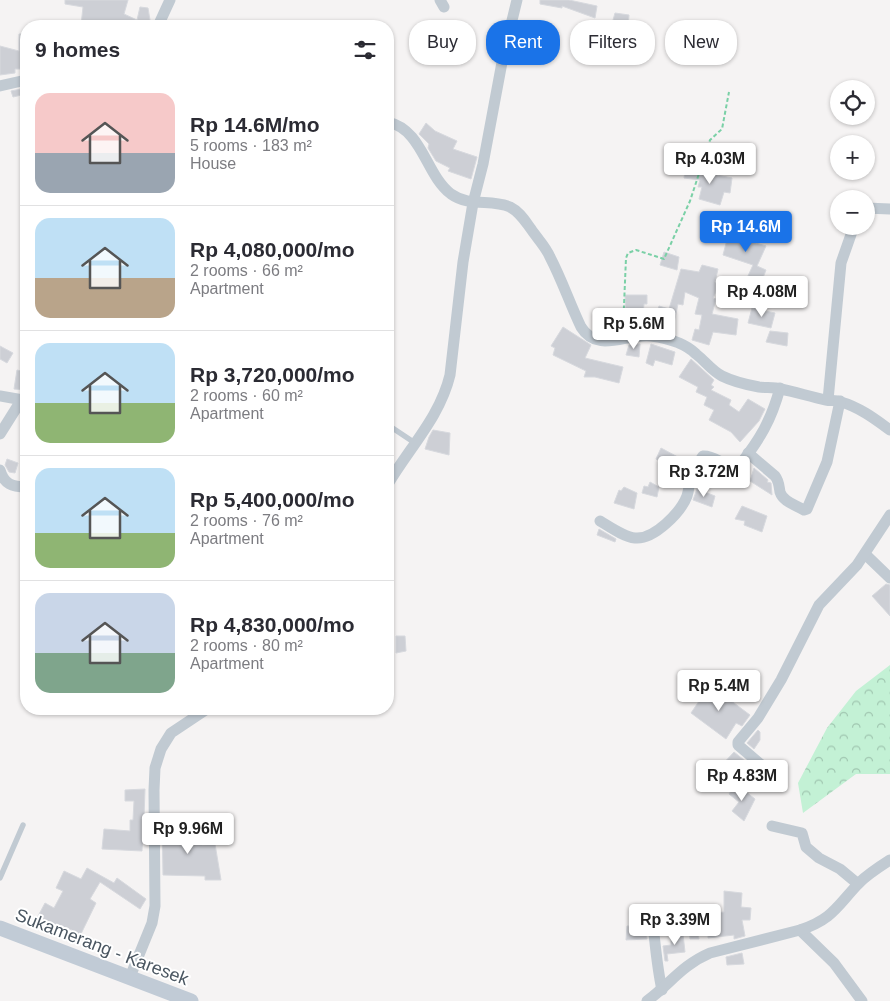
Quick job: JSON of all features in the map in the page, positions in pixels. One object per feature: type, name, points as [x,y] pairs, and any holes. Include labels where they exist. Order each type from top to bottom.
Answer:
[{"type":"street","points":[[161,20],[170,0]]},
{"type":"street","points":[[394,475],[438,409],[446,392],[450,375],[473,203],[483,164],[503,57],[516,0]]},
{"type":"street","points":[[0,86],[20,81]]},
{"type":"street","points":[[394,124],[411,135],[440,182],[451,194],[473,203],[502,204],[520,214],[550,256],[567,298],[586,334],[592,339],[600,341],[650,336],[665,339],[681,344],[694,352],[714,371],[723,376],[756,387],[780,388],[828,400],[840,401],[856,408],[890,430]]},
{"type":"street","points":[[875,208],[890,209]]},
{"type":"street","points":[[828,400],[841,263],[851,235]]},
{"type":"street","points":[[600,521],[632,538],[646,537],[669,520],[682,506],[689,490],[691,477],[703,456],[733,467],[739,466],[770,421],[780,388]]},
{"type":"street","points":[[0,396],[20,398]]},
{"type":"street","points":[[748,453],[775,476],[784,500],[804,510],[807,509],[827,462],[840,401]]},
{"type":"street","points":[[0,434],[20,406]]},
{"type":"street","points":[[0,470],[2,477],[8,484],[20,487]]},
{"type":"street","points":[[766,768],[738,745],[738,742],[758,718],[781,680],[819,605],[865,554],[890,515]]},
{"type":"street","points":[[865,554],[890,578]]},
{"type":"street","points":[[130,976],[152,923],[155,906],[155,768],[161,749],[171,733],[198,715]]},
{"type":"street","points":[[772,826],[802,833],[806,847],[822,860],[844,872],[858,884]]},
{"type":"street","points":[[647,1001],[662,990],[681,969],[698,958],[710,953],[800,930],[825,919],[838,909],[858,884],[876,868],[890,860]]},
{"type":"street","points":[[651,910],[656,939],[656,967],[662,990]]},
{"type":"street","name":"Sukamerang - Karesek","points":[[0,928],[130,976],[191,1001]]},
{"type":"street","points":[[800,930],[834,963],[862,1001]]},
{"type":"lane","points":[[394,429],[415,443]]},
{"type":"lane","points":[[0,878],[23,825]]},
{"type":"path","points":[[623,338],[626,258],[628,253],[636,250],[664,259],[690,201],[710,140],[722,128],[729,92]]},
{"type":"green space","points":[[890,665],[890,774],[856,774],[803,813],[798,783],[827,728],[856,691]]},
{"type":"building","points":[[65,0],[128,0],[124,14],[137,20],[82,20],[83,7],[65,4]]},
{"type":"building","points":[[540,0],[569,0],[597,6],[595,18],[562,6],[562,8],[540,4]]},
{"type":"building","points":[[140,7],[148,8],[150,20],[137,20]]},
{"type":"building","points":[[615,13],[629,15],[629,20],[613,20]]},
{"type":"building","points":[[20,34],[20,69],[15,69],[15,73],[0,75],[0,46],[19,51]]},
{"type":"building","points":[[20,89],[20,95],[13,97],[11,91]]},
{"type":"building","points":[[426,123],[435,131],[457,141],[453,149],[477,157],[471,179],[448,171],[450,168],[436,161],[428,148],[429,144],[419,134]]},
{"type":"building","points":[[686,164],[696,166],[696,171],[732,178],[730,193],[724,192],[720,205],[699,199],[702,187],[698,187],[700,180],[684,178]]},
{"type":"building","points":[[730,228],[751,235],[749,241],[766,246],[757,266],[766,270],[761,283],[747,278],[753,265],[723,255]]},
{"type":"building","points":[[664,252],[679,257],[677,270],[660,265]]},
{"type":"building","points":[[702,265],[718,269],[715,282],[719,285],[713,298],[716,299],[712,314],[738,319],[736,335],[713,332],[709,345],[692,340],[695,329],[699,330],[702,315],[695,314],[699,298],[685,292],[683,305],[678,304],[673,328],[660,324],[662,320],[656,318],[659,306],[669,309],[681,269],[699,272]]},
{"type":"building","points":[[625,295],[647,295],[642,325],[626,325]]},
{"type":"building","points":[[752,308],[775,313],[771,328],[748,323]]},
{"type":"building","points":[[563,327],[591,345],[585,358],[623,367],[619,383],[595,377],[584,377],[586,371],[553,355],[555,348],[551,346]]},
{"type":"building","points":[[770,331],[788,333],[787,346],[766,342]]},
{"type":"building","points":[[640,344],[639,357],[626,355],[629,345]]},
{"type":"building","points":[[651,344],[675,352],[672,365],[655,360],[653,366],[646,363]]},
{"type":"building","points":[[0,346],[13,353],[7,363],[0,359]]},
{"type":"building","points":[[691,359],[714,380],[711,385],[714,387],[711,390],[731,400],[729,405],[739,412],[748,399],[765,409],[759,421],[740,442],[731,432],[709,420],[714,410],[704,405],[707,397],[696,392],[698,387],[679,377]]},
{"type":"building","points":[[17,370],[20,371],[20,390],[14,389]]},
{"type":"building","points":[[433,430],[450,433],[449,455],[425,449]]},
{"type":"building","points":[[661,448],[689,463],[684,474],[682,486],[669,482],[674,469],[656,459]]},
{"type":"building","points":[[7,459],[18,463],[15,473],[9,472],[5,465]]},
{"type":"building","points":[[707,464],[728,473],[747,472],[743,484],[705,467]]},
{"type":"building","points":[[754,468],[768,480],[767,482],[771,483],[772,495],[750,481]]},
{"type":"building","points":[[650,482],[659,487],[657,497],[642,493],[644,486],[648,487]]},
{"type":"building","points":[[624,487],[637,493],[634,509],[614,503],[619,490],[621,491]]},
{"type":"building","points":[[697,489],[715,496],[712,507],[693,500]]},
{"type":"building","points":[[742,506],[767,516],[762,532],[744,525],[745,521],[735,519]]},
{"type":"building","points":[[599,529],[616,539],[615,542],[597,535]]},
{"type":"building","points":[[886,584],[890,585],[890,616],[872,596]]},
{"type":"building","points":[[396,636],[405,636],[406,651],[396,653]]},
{"type":"building","points":[[710,685],[750,715],[742,726],[736,723],[726,739],[691,713]]},
{"type":"building","points":[[758,730],[760,732],[760,740],[754,749],[747,743]]},
{"type":"building","points":[[734,752],[754,768],[741,785],[721,766]]},
{"type":"building","points":[[736,784],[755,799],[744,821],[732,811],[739,802],[729,794]]},
{"type":"building","points":[[145,789],[144,817],[147,817],[147,826],[143,826],[142,851],[102,849],[104,829],[130,831],[130,820],[133,820],[134,801],[125,801],[125,790]]},
{"type":"building","points":[[162,816],[172,816],[174,837],[202,835],[202,845],[215,844],[221,880],[205,880],[205,876],[163,875]]},
{"type":"building","points":[[87,868],[114,883],[117,878],[146,899],[140,909],[100,882],[90,899],[96,903],[78,940],[69,936],[72,930],[37,918],[45,903],[54,908],[63,891],[56,888],[64,871],[81,879]]},
{"type":"building","points":[[724,891],[742,893],[741,907],[751,908],[750,920],[742,920],[745,936],[734,939],[734,935],[708,938],[708,914],[724,912]]},
{"type":"building","points":[[695,913],[699,939],[690,939],[688,914]]},
{"type":"building","points":[[627,926],[646,927],[647,939],[626,940]]},
{"type":"building","points":[[683,934],[685,952],[667,954],[668,961],[665,961],[663,946],[671,945],[671,935]]},
{"type":"building","points":[[742,953],[744,964],[727,965],[726,957]]}]
